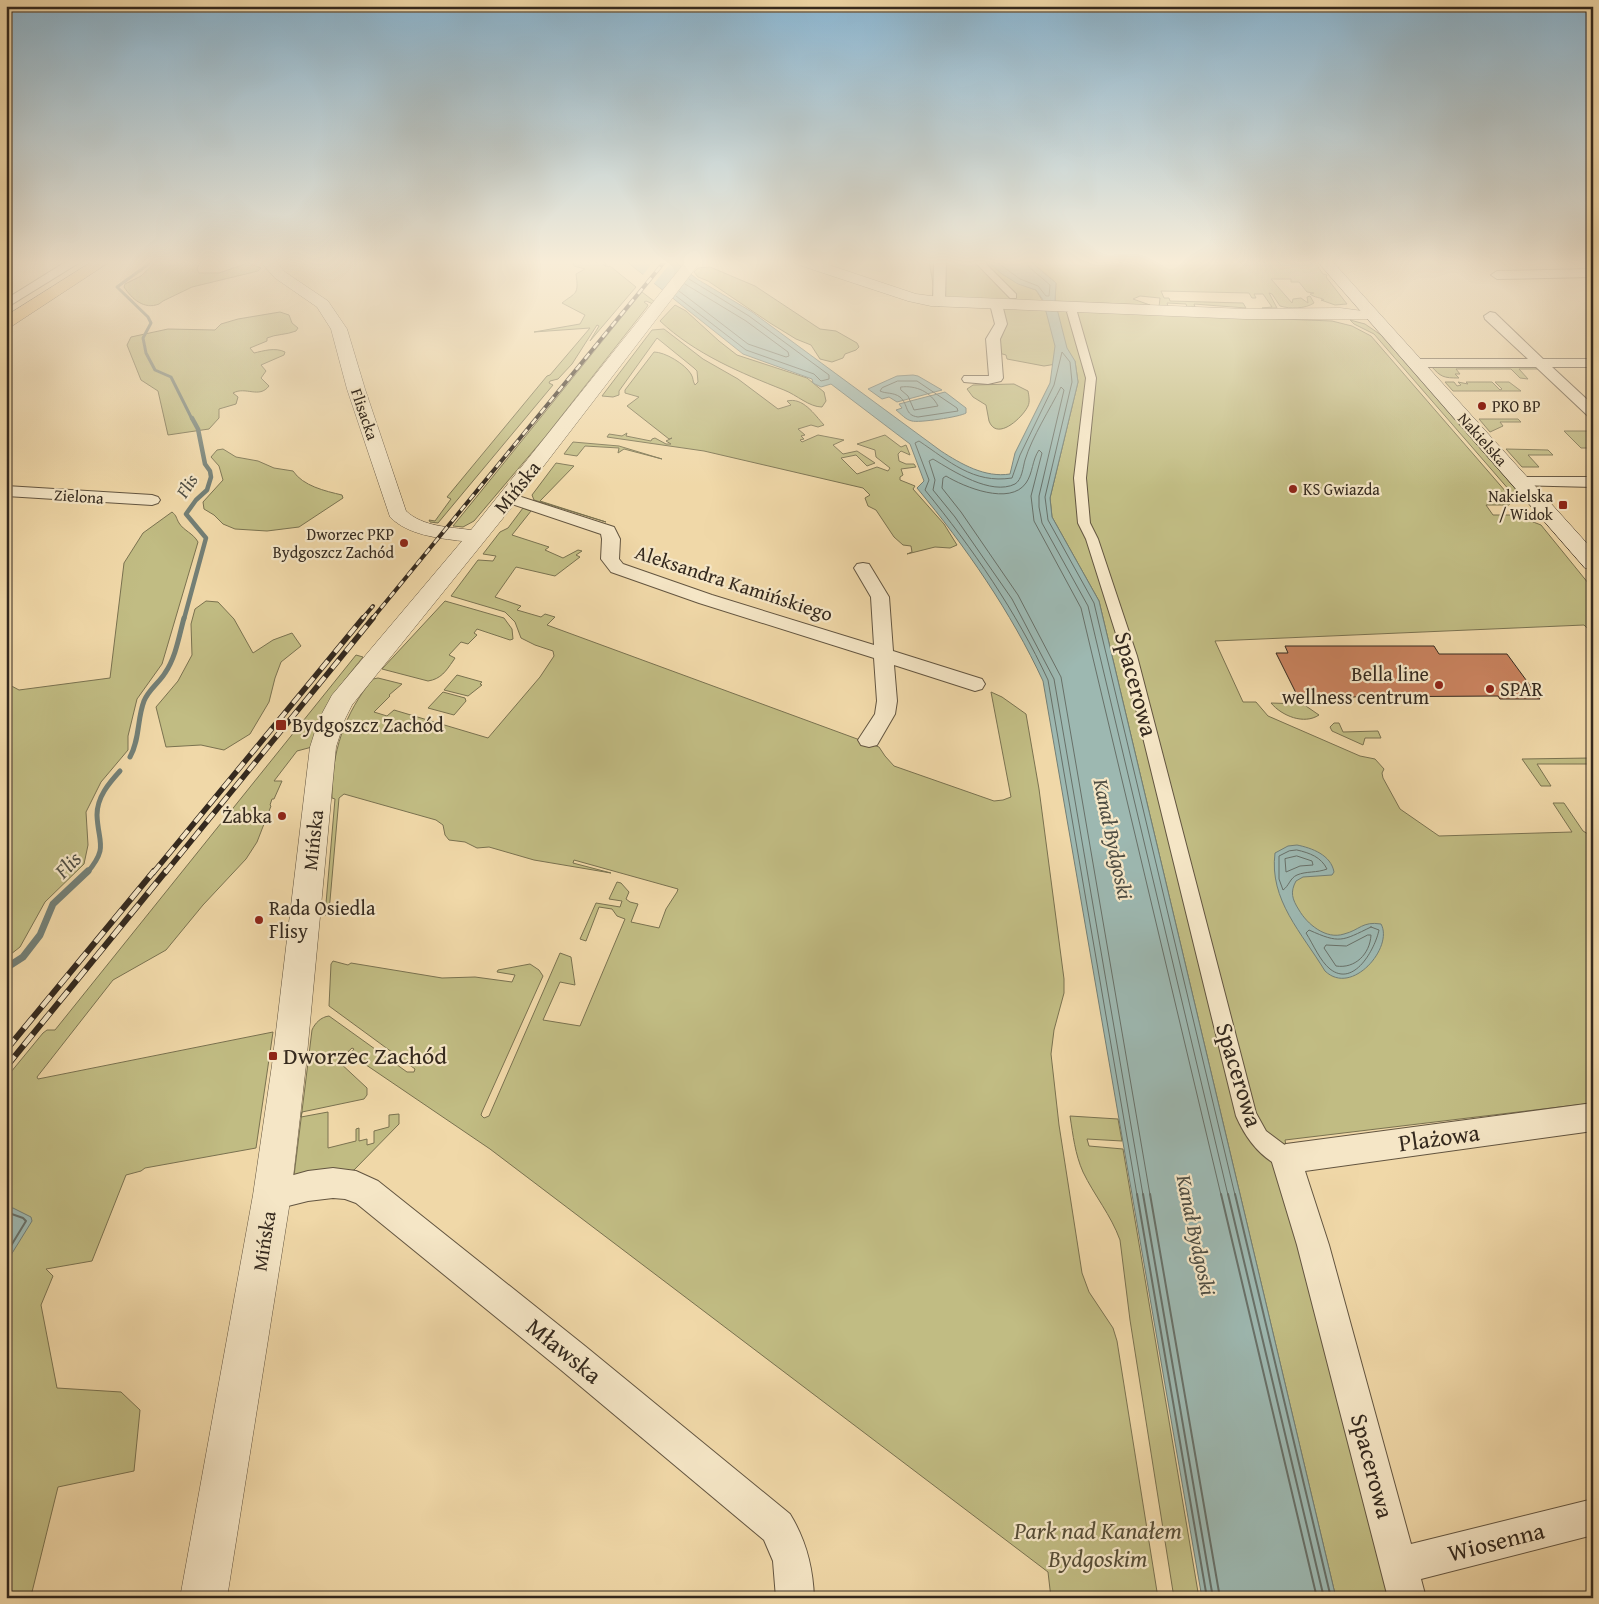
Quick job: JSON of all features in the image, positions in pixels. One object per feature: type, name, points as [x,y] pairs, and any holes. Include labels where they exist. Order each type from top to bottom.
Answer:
[{"type":"street","name":"Flisacka","points":[[341,336],[356,389],[397,513],[401,518],[415,525],[444,532],[477,536]]},
{"type":"street","name":"Mińska","points":[[203,1598],[272,1195],[290,1058],[323,748],[332,718],[341,700],[509,498],[636,336]]},
{"type":"street","points":[[969,379],[988,380],[996,378],[993,339],[995,336]]},
{"type":"street","name":"Spacerowa","points":[[1077,336],[1091,378],[1080,478],[1084,523],[1092,539],[1130,656],[1246,1116],[1259,1138],[1286,1159],[1316,1255],[1403,1582]]},
{"type":"street","name":"Nakielska","points":[[1390,336],[1521,482],[1588,553]]},
{"type":"street","points":[[1512,336],[1593,413]]},
{"type":"street","points":[[1414,363],[1593,363]]},
{"type":"street","points":[[1521,482],[1593,482]]},
{"type":"street","name":"Zielona","points":[[6,491],[152,500]]},
{"type":"street","name":"Aleksandra Kamińskiego","points":[[509,498],[608,531],[612,539],[610,559],[617,568],[689,594],[975,684]]},
{"type":"street","points":[[863,568],[880,597],[887,707],[870,740]]},
{"type":"street","name":"Plażowa","points":[[1286,1159],[1593,1117]]},
{"type":"street","name":"Mławska","points":[[272,1195],[337,1183],[350,1184],[367,1192],[573,1358],[777,1527],[789,1547],[795,1598]]},
{"type":"street","name":"Wiosenna","points":[[1403,1582],[1593,1517]]},
{"type":"green space","points":[[275,336],[267,338],[267,341],[250,348],[254,353],[265,350],[285,352],[284,355],[261,365],[266,371],[261,378],[269,386],[265,390],[261,392],[238,391],[233,393],[238,397],[236,404],[219,409],[219,418],[209,429],[168,435],[158,391],[141,380],[127,345],[131,337]]},
{"type":"green space","points":[[583,336],[590,336],[572,364],[558,379],[550,381],[549,383],[553,385],[438,523],[430,522],[429,520],[435,521],[451,499],[447,497],[547,376],[550,375]]},
{"type":"green space","points":[[607,336],[624,336],[545,437],[474,521],[463,527],[453,526]]},
{"type":"green space","points":[[648,336],[673,336],[703,359],[738,379],[778,409],[791,405],[787,401],[793,400],[808,407],[824,425],[818,427],[811,425],[798,429],[805,435],[801,436],[804,439],[800,440],[802,442],[818,435],[844,440],[833,445],[843,454],[857,451],[875,463],[867,466],[856,455],[841,458],[857,474],[877,467],[888,471],[890,468],[876,457],[875,450],[857,444],[885,435],[901,447],[906,445],[910,455],[901,451],[898,454],[899,461],[906,464],[914,464],[916,467],[901,469],[903,475],[900,477],[900,480],[915,486],[913,489],[944,524],[957,545],[950,548],[935,547],[907,554],[912,552],[911,546],[903,545],[894,537],[876,510],[868,506],[865,498],[870,495],[863,488],[704,451],[607,437],[609,434],[622,436],[627,433],[626,436],[651,441],[655,438],[666,444],[671,444],[666,441],[672,438],[669,439],[627,406],[639,397],[625,393],[625,390],[654,352],[669,356],[680,363],[691,374],[695,385],[698,382],[697,371],[657,338],[619,391],[619,395],[613,397],[602,396]]},
{"type":"green space","points":[[678,336],[713,336],[737,355],[807,378],[824,392],[826,401],[822,407],[812,405],[789,392],[719,362]]},
{"type":"green space","points":[[791,336],[844,336],[857,343],[859,347],[845,354],[843,358],[832,362],[820,359],[811,345]]},
{"type":"green space","points":[[999,336],[1371,336],[1513,500],[1509,505],[1486,505],[1493,515],[1515,515],[1541,525],[1593,589],[1593,634],[1584,625],[1215,641],[1243,702],[1256,702],[1268,716],[1360,756],[1375,759],[1384,769],[1382,773],[1383,778],[1400,809],[1439,836],[1572,832],[1553,803],[1564,803],[1583,831],[1593,837],[1593,1103],[1285,1140],[1309,1268],[1395,1598],[1336,1598],[1099,601],[1052,517],[1050,498],[1078,382],[1075,361],[1044,366],[1007,359],[1006,355],[999,353]]},
{"type":"green space","points":[[1376,336],[1382,336],[1520,494],[1517,499]]},
{"type":"green space","points":[[1529,365],[1539,369],[1519,369],[1528,379],[1520,378],[1511,369],[1456,369],[1460,374],[1455,374],[1459,378],[1449,378],[1440,375],[1431,366]]},
{"type":"green space","points":[[1445,382],[1454,382],[1457,386],[1461,385],[1458,382],[1468,384],[1466,382],[1492,382],[1500,390],[1502,389],[1495,382],[1509,382],[1521,391],[1453,391]]},
{"type":"green space","points":[[1014,384],[1028,391],[1029,404],[1021,416],[1010,426],[998,429],[993,427],[989,421],[986,405],[973,397],[967,389],[973,385]]},
{"type":"green space","points":[[1479,419],[1518,419],[1521,422],[1500,422],[1503,426],[1490,432]]},
{"type":"green space","points":[[1564,431],[1593,431],[1593,448],[1581,448]]},
{"type":"green space","points":[[573,442],[619,446],[662,459],[624,449],[618,453],[619,448],[585,446],[577,456],[564,454]]},
{"type":"green space","points":[[223,449],[236,457],[258,461],[274,468],[293,471],[302,481],[322,490],[342,495],[343,498],[299,527],[267,531],[235,529],[223,524],[204,509],[203,502],[223,480],[219,466],[211,457],[217,450]]},
{"type":"green space","points":[[1506,449],[1548,450],[1553,455],[1528,455],[1539,467],[1522,467]]},
{"type":"green space","points":[[556,463],[574,466],[540,501],[606,522],[534,500],[532,495]]},
{"type":"green space","points":[[523,508],[531,511],[512,535],[549,547],[545,550],[563,558],[578,550],[582,551],[576,555],[580,557],[555,576],[516,567],[495,597],[521,606],[517,610],[541,617],[545,614],[555,617],[547,625],[879,747],[894,766],[994,801],[1011,797],[991,692],[1002,697],[1026,714],[1039,789],[1064,979],[1064,993],[1054,1030],[1051,1054],[1059,1125],[1082,1273],[1089,1292],[1113,1328],[1117,1341],[1158,1598],[1051,1598],[1048,1572],[490,1149],[350,1054],[354,1049],[352,1048],[338,1061],[367,1088],[367,1095],[364,1099],[302,1112],[312,1030],[323,1018],[329,1016],[407,1072],[414,1072],[415,1069],[329,1006],[331,964],[333,961],[348,965],[351,963],[442,978],[475,977],[512,982],[515,975],[497,972],[498,970],[530,964],[539,970],[543,976],[482,1112],[481,1115],[484,1118],[489,1116],[560,953],[571,957],[575,985],[560,982],[543,1020],[580,1026],[625,919],[617,916],[612,909],[599,907],[586,941],[580,939],[596,903],[620,907],[622,901],[609,899],[617,882],[621,883],[629,892],[626,899],[638,904],[631,922],[659,928],[666,909],[678,889],[574,860],[573,863],[611,873],[534,860],[489,847],[477,848],[465,842],[449,840],[445,835],[443,825],[436,820],[344,794],[339,798],[329,912],[328,915],[325,915],[335,799],[332,798],[332,781],[337,749],[347,719],[373,679],[378,678],[402,684],[374,712],[387,716],[394,710],[488,738],[540,677],[554,656],[553,651],[521,638],[515,622],[505,612],[451,596],[478,560],[493,561],[496,556],[483,554],[500,532],[508,528]]},
{"type":"green space","points":[[172,512],[181,526],[194,536],[198,542],[162,664],[137,699],[128,736],[128,750],[101,782],[86,812],[88,845],[84,864],[45,902],[20,947],[6,958],[6,683],[19,690],[110,678],[124,563],[143,533]]},
{"type":"green space","points":[[206,601],[218,602],[234,619],[253,653],[273,640],[292,633],[301,646],[281,662],[269,702],[250,734],[224,750],[201,745],[166,747],[156,707],[178,681],[192,655],[191,624],[195,609]]},
{"type":"green space","points":[[445,601],[504,618],[512,629],[513,639],[510,640],[477,629],[474,633],[477,635],[468,644],[461,642],[449,655],[455,658],[443,674],[433,680],[428,681],[382,669]]},
{"type":"green space","points":[[356,655],[363,657],[331,699],[319,721],[312,747],[297,751],[274,781],[282,781],[274,799],[272,799],[257,842],[246,859],[203,905],[166,950],[113,980],[37,1077],[38,1079],[273,1032],[256,1148],[145,1168],[126,1175],[92,1261],[46,1269],[53,1276],[41,1305],[57,1388],[121,1392],[140,1410],[134,1471],[58,1487],[31,1596],[6,1598],[6,1078],[43,1033],[47,1030],[55,1030]]},
{"type":"green space","points":[[457,675],[482,682],[480,684],[482,685],[468,696],[444,690]]},
{"type":"green space","points":[[443,692],[465,698],[466,701],[454,715],[428,708]]},
{"type":"green space","points":[[1271,703],[1303,704],[1319,715],[1307,719],[1294,718],[1281,712]]},
{"type":"green space","points":[[1334,723],[1339,723],[1343,732],[1378,731],[1381,738],[1365,738],[1363,745],[1332,731],[1330,727]]},
{"type":"green space","points":[[1522,759],[1593,759],[1593,768],[1590,764],[1537,764],[1551,786],[1541,786]]},
{"type":"green space","points":[[328,1112],[328,1148],[356,1141],[356,1129],[359,1128],[359,1141],[367,1139],[367,1145],[374,1143],[374,1131],[389,1127],[389,1115],[399,1114],[399,1124],[354,1170],[297,1181],[294,1176],[301,1117]]},
{"type":"green space","name":"Park nad Kanałem Bydgoskim","points":[[1070,1116],[1118,1119],[1122,1141],[1087,1139],[1089,1146],[1123,1149],[1199,1598],[1174,1598],[1130,1320],[1120,1240],[1080,1165]]},
{"type":"water","name":"Kanał Bydgoski","points":[[720,336],[784,336],[941,451],[974,469],[1001,475],[1010,474],[1015,453],[1050,383],[1055,346],[1052,336],[1064,336],[1067,348],[1075,361],[1078,382],[1050,498],[1052,517],[1099,601],[1336,1598],[1202,1598],[1043,681],[1002,605],[953,533],[917,488],[924,481],[910,444],[831,384],[821,387],[813,383],[812,379],[743,354]]},
{"type":"water","points":[[913,375],[942,390],[897,402],[889,397],[882,399],[868,389],[897,376]]},
{"type":"water","points":[[945,392],[966,408],[966,413],[948,418],[912,421],[896,410],[902,408],[899,404]]},
{"type":"water","points":[[1297,845],[1320,853],[1329,861],[1334,872],[1332,875],[1303,877],[1296,881],[1294,885],[1292,892],[1295,902],[1302,915],[1312,925],[1324,933],[1337,935],[1369,924],[1381,924],[1383,934],[1382,945],[1368,966],[1358,974],[1347,978],[1336,977],[1325,971],[1297,929],[1282,901],[1274,870],[1275,853],[1288,846]]},
{"type":"water","points":[[6,1207],[13,1208],[31,1217],[32,1221],[6,1263]]},
{"type":"building","points":[[1285,646],[1434,646],[1439,654],[1507,654],[1540,699],[1500,699],[1498,696],[1299,699],[1276,653],[1288,653]]},
{"type":"waterway","name":"Flis","points":[[144,336],[146,353],[155,370],[171,377],[192,419]]},
{"type":"waterway","name":"Flis","points":[[184,619],[206,538],[186,514],[196,500],[207,490],[211,477],[210,471],[205,464],[198,429],[192,418]]},
{"type":"waterway","name":"Flis","points":[[130,757],[144,701],[169,667],[177,646],[184,618]]},
{"type":"waterway","name":"Flis","points":[[87,873],[100,851],[97,815],[99,802],[108,785],[120,771]]},
{"type":"waterway","name":"Flis","points":[[6,968],[23,957],[40,935],[53,904],[88,871]]},
{"type":"railway","points":[[372,619],[604,336]]},
{"type":"railway","points":[[362,619],[373,606]]},
{"type":"railway","points":[[153,873],[363,618]]},
{"type":"railway","points":[[165,873],[373,618]]},
{"type":"railway","points":[[6,1050],[154,871]]},
{"type":"railway","points":[[6,1067],[166,871]]},
{"type":"place","name":"PKO BP","points":[[1482,406]]},
{"type":"place","name":"KS Gwiazda","points":[[1293,489]]},
{"type":"place","name":"Nakielska / Widok","points":[[1563,505]]},
{"type":"place","name":"Dworzec PKP Bydgoszcz Zachód","points":[[404,543]]},
{"type":"place","name":"Bella line wellness centrum","points":[[1439,685]]},
{"type":"place","name":"SPAR","points":[[1490,689]]},
{"type":"place","name":"Bydgoszcz Zachód","points":[[281,725]]},
{"type":"place","name":"Żabka","points":[[282,816]]},
{"type":"place","name":"Rada Osiedla Flisy","points":[[259,920]]},
{"type":"place","name":"Dworzec Zachód","points":[[273,1056]]}]
